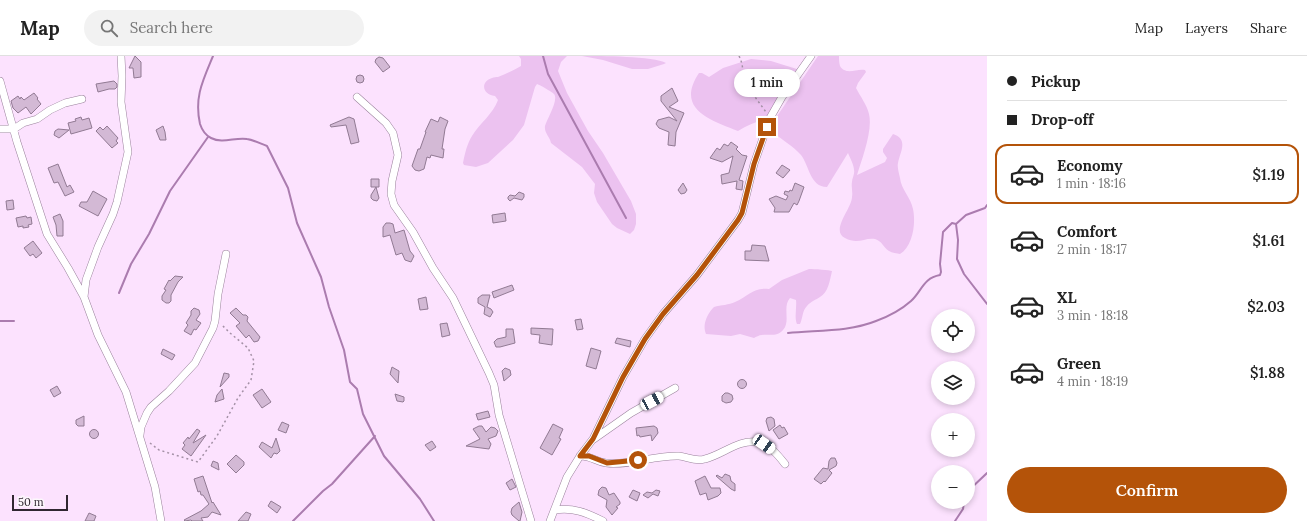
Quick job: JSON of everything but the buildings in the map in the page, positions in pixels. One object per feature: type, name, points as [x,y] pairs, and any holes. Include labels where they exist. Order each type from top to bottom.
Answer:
[{"type":"street","points":[[84,297],[86,280],[117,202],[128,152],[121,102],[121,56]]},
{"type":"street","points":[[550,521],[567,477],[593,439],[623,377],[645,339],[663,314],[697,275],[742,213],[754,164],[770,118],[782,97],[811,56]]},
{"type":"street","points":[[0,82],[47,234],[84,297],[98,335],[126,392],[155,487],[161,521]]},
{"type":"street","points":[[357,97],[386,123],[393,133],[398,154],[392,181],[391,194],[394,205],[413,232],[433,268],[454,298],[489,373],[494,385],[502,426],[530,521]]},
{"type":"street","points":[[0,129],[14,129],[23,123],[37,119],[50,110],[65,103],[82,99]]},
{"type":"street","points":[[140,438],[141,427],[147,413],[151,407],[169,391],[195,363],[213,328],[216,318],[218,294],[226,254]]},
{"type":"street","points":[[593,439],[631,413],[675,388]]},
{"type":"street","points":[[580,456],[589,456],[607,463],[677,456],[700,460],[707,459],[740,444],[751,442],[764,444],[776,452],[785,464]]},
{"type":"street","points":[[555,510],[562,508],[579,510],[603,521]]},
{"type":"path","points":[[739,56],[742,61],[744,77],[749,87],[770,118]]},
{"type":"path","points":[[140,438],[159,450],[198,462],[217,436],[238,398],[251,380],[254,361],[248,348],[230,333],[216,318]]},
{"type":"shaded area","points":[[519,56],[567,56],[561,62],[558,71],[567,93],[588,131],[603,153],[631,201],[636,214],[636,224],[634,230],[630,234],[612,224],[597,202],[594,193],[595,184],[582,167],[551,143],[545,131],[545,126],[554,105],[555,97],[552,92],[537,84],[524,125],[513,140],[488,163],[476,167],[464,165],[463,163],[467,145],[470,139],[493,110],[498,100],[495,96],[487,93],[484,84],[494,77],[501,76],[521,66],[521,59]]},
{"type":"shaded area","points":[[582,56],[639,58],[666,63],[648,69],[632,69],[603,60]]},
{"type":"shaded area","points":[[818,56],[839,56],[840,66],[845,71],[865,70],[866,72],[856,88],[867,107],[870,128],[857,175],[885,162],[887,158],[883,152],[883,149],[893,134],[901,139],[902,146],[898,168],[902,186],[912,205],[914,227],[908,246],[900,254],[889,251],[875,239],[854,241],[841,235],[841,225],[851,202],[854,172],[853,164],[848,153],[827,187],[821,186],[813,180],[801,155],[771,131],[771,125]]},
{"type":"shaded area","points":[[751,59],[771,61],[800,70],[768,119],[738,131],[707,117],[699,111],[693,104],[691,96],[693,85],[699,73],[709,77],[723,68]]},
{"type":"shaded area","points":[[809,269],[832,271],[825,293],[805,308],[800,324],[797,324],[796,321],[796,300],[790,298],[787,306],[785,326],[778,334],[761,335],[754,338],[740,334],[731,336],[706,334],[706,320],[714,307],[733,303],[759,289],[769,289],[782,280]]},
{"type":"waterway","points":[[213,56],[200,89],[198,105],[200,124],[204,132],[216,140],[247,139],[267,146],[288,188],[297,223],[321,277],[329,307],[344,350],[350,382],[357,389],[363,414],[384,456],[420,499],[434,521]]},
{"type":"waterway","points":[[543,56],[548,74],[626,218]]},
{"type":"waterway","points":[[119,293],[131,264],[149,234],[170,191],[208,137]]},
{"type":"waterway","points":[[987,205],[985,208],[966,215],[956,224],[958,240],[957,259],[964,274],[987,304]]},
{"type":"waterway","points":[[788,333],[844,329],[866,325],[903,307],[915,297],[926,282],[940,275],[943,232],[952,223],[956,224]]},
{"type":"waterway","points":[[0,321],[14,321]]},
{"type":"waterway","points":[[293,521],[332,484],[375,436]]},
{"type":"waterway","points":[[975,484],[987,473]]},
{"type":"waterway","points":[[955,521],[963,509]]},
{"type":"route","points":[[638,460],[603,463],[589,456],[580,456],[593,439],[623,377],[645,339],[663,314],[697,275],[733,228],[742,213],[754,164],[767,127]]}]
